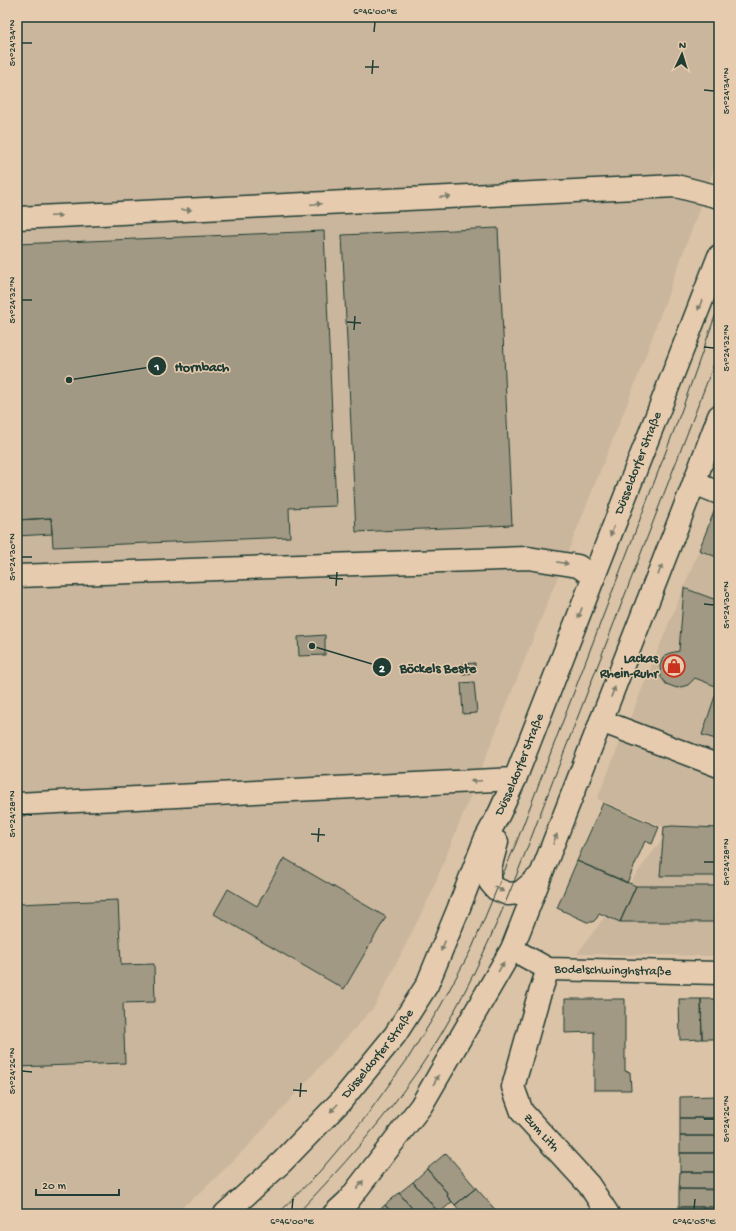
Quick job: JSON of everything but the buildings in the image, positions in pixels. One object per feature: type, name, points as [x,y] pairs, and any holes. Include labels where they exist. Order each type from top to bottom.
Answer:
[{"type":"main road","points":[[17,218],[676,186],[719,197]]},
{"type":"main road","name":"Düsseldorfer Straße","points":[[225,1214],[282,1162],[341,1101],[395,1035],[427,985],[485,840],[515,779],[719,256]]},
{"type":"main road","points":[[334,1214],[348,1201],[421,1106],[512,949],[719,416]]},
{"type":"main road","points":[[694,483],[719,492]]},
{"type":"main road","points":[[17,576],[528,558],[578,566],[594,577]]},
{"type":"main road","points":[[601,721],[719,766]]},
{"type":"main road","points":[[17,804],[515,779]]},
{"type":"main road","points":[[499,814],[497,844],[490,868],[490,882],[496,890],[508,894],[520,893],[541,875]]},
{"type":"main road","name":"Bodelschwinghstraße","points":[[512,949],[548,969],[719,973]]},
{"type":"main road","name":"Zum Lith","points":[[548,969],[513,1087],[522,1112],[589,1185],[608,1214]]},
{"type":"shaded area","points":[[17,17],[719,17],[719,155],[635,384],[431,894],[375,1006],[249,1145],[200,1193],[173,1214],[17,1214]]},
{"type":"shaded area","points":[[719,498],[719,828],[667,827],[719,829],[719,956],[577,954],[663,838],[664,827],[597,799]]},
{"type":"tram line","points":[[278,1214],[320,1171],[364,1119],[407,1060],[440,1007],[472,948],[517,841],[681,412],[719,305]]},
{"type":"tram line","points":[[297,1214],[361,1144],[419,1069],[442,1033],[481,958],[499,919],[531,839],[719,351]]},
{"type":"place","name":"Hornbach","points":[[69,380]]},
{"type":"place","name":"Böckels Beste","points":[[312,646]]},
{"type":"place","name":"Lackas Rhein-Ruhr","points":[[674,666]]}]
